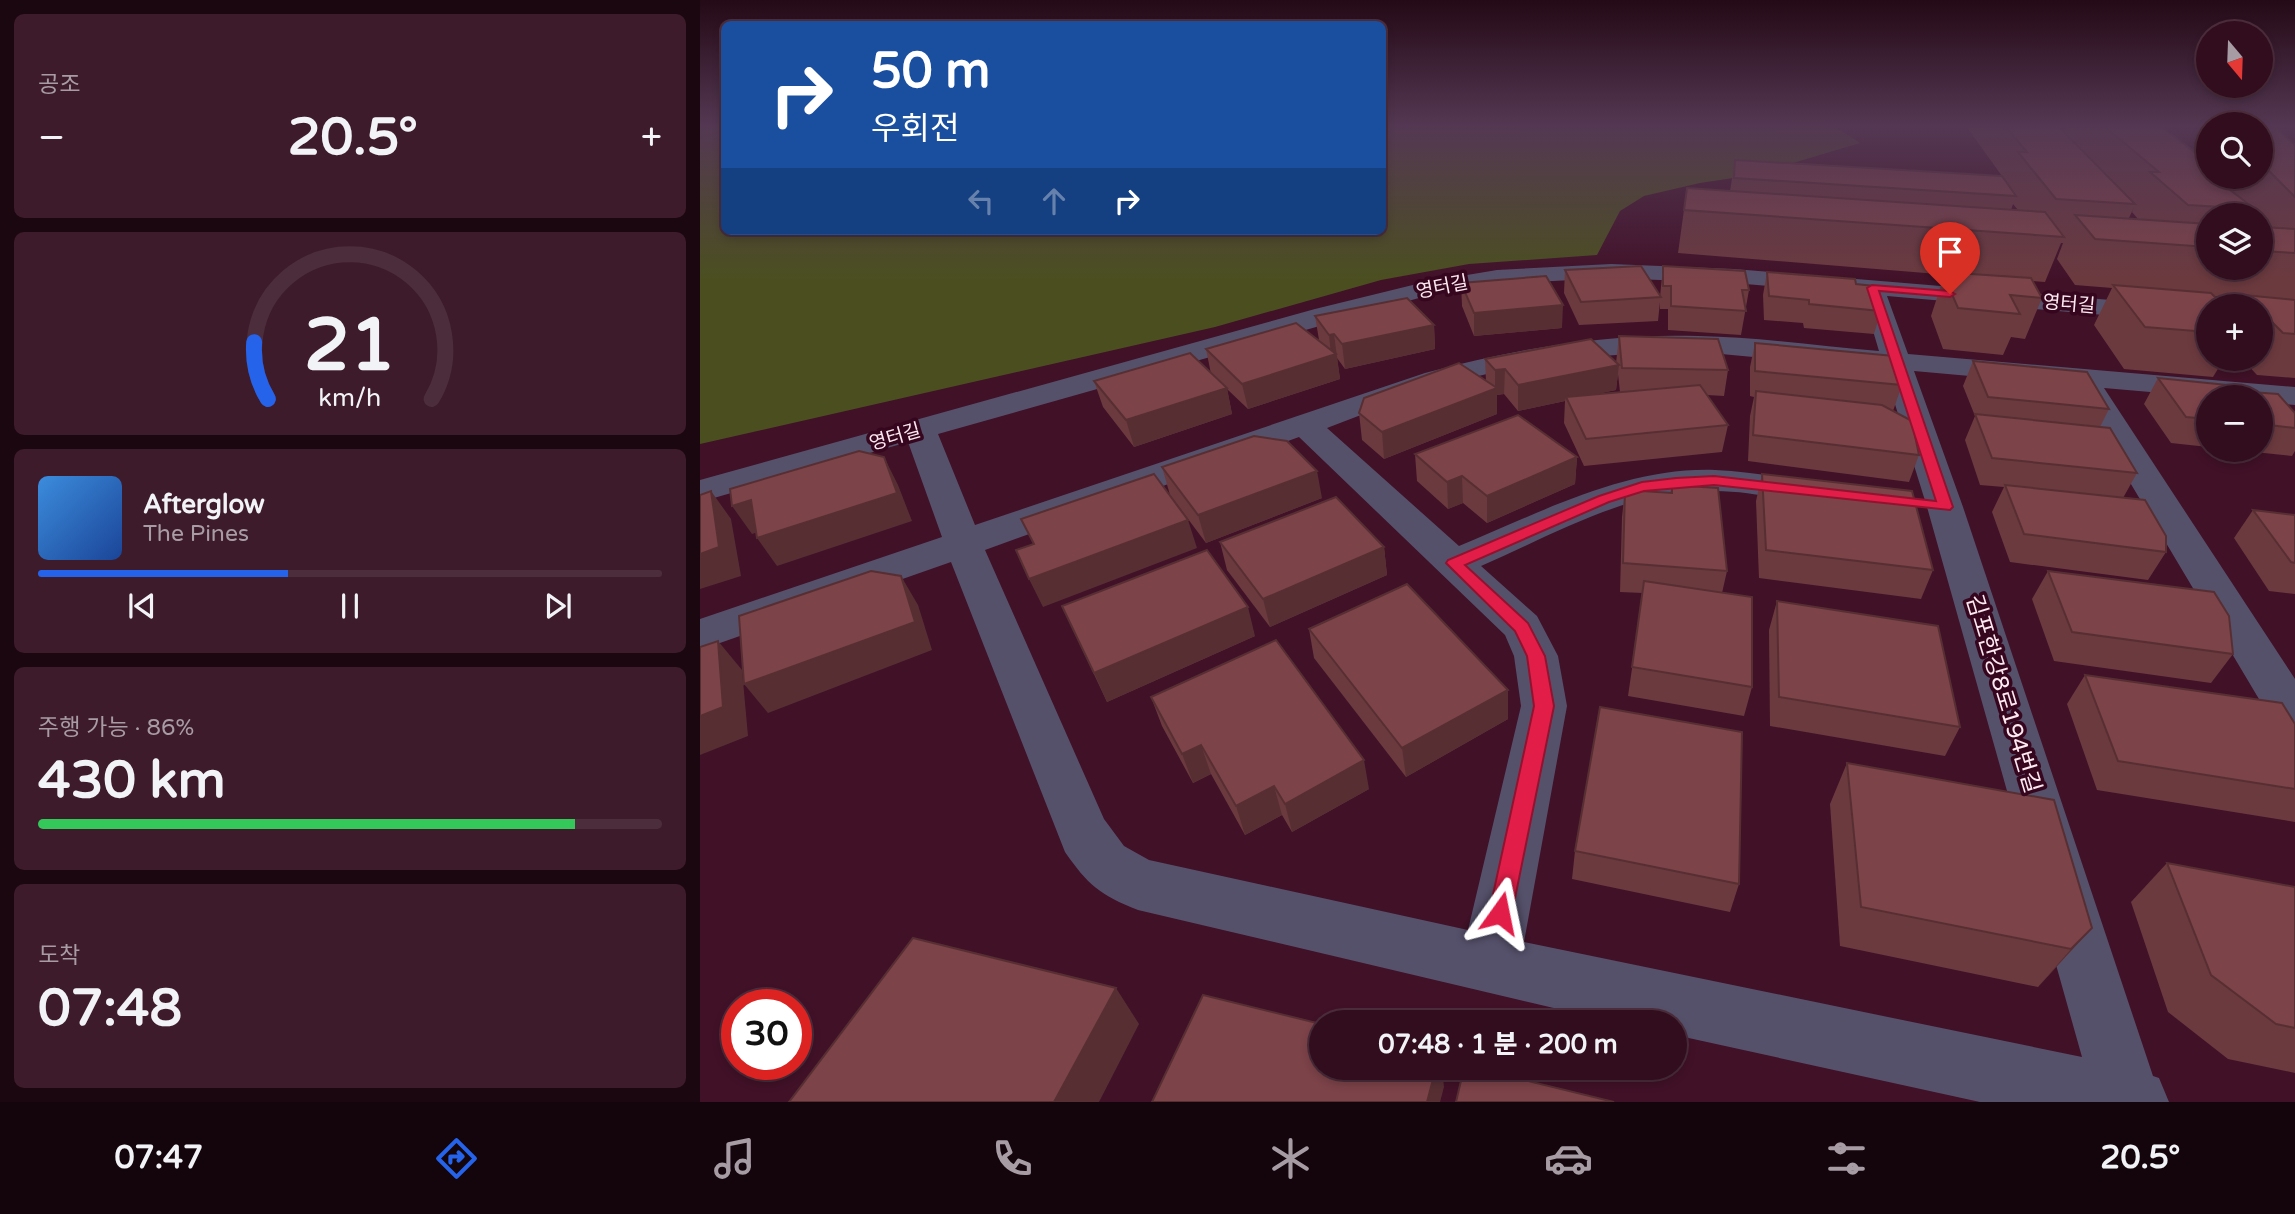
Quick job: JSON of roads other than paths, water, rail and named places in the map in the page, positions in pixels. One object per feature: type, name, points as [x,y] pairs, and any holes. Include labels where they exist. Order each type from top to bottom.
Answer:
[{"type":"street","name":"영터길","points":[[700,491],[1324,315],[1425,289],[1497,277],[1556,272],[1668,272],[2196,315]]},
{"type":"street","name":"김포한강8로194번길","points":[[1872,288],[1894,359],[1925,505],[2130,1101]]},
{"type":"street","points":[[700,635],[1435,379],[1541,354],[1644,343],[1700,344],[2196,386]]},
{"type":"street","points":[[2081,376],[2295,718]]},
{"type":"street","points":[[2273,393],[2295,396]]},
{"type":"street","points":[[2273,402],[2295,425]]},
{"type":"street","points":[[1305,425],[1522,627],[1536,656],[1544,706],[1490,965]]},
{"type":"street","points":[[920,430],[964,545],[1084,835],[1105,864],[1138,884],[1490,965],[2130,1101]]},
{"type":"street","points":[[1454,563],[1604,499],[1642,486],[1714,480],[1850,496]]}]
